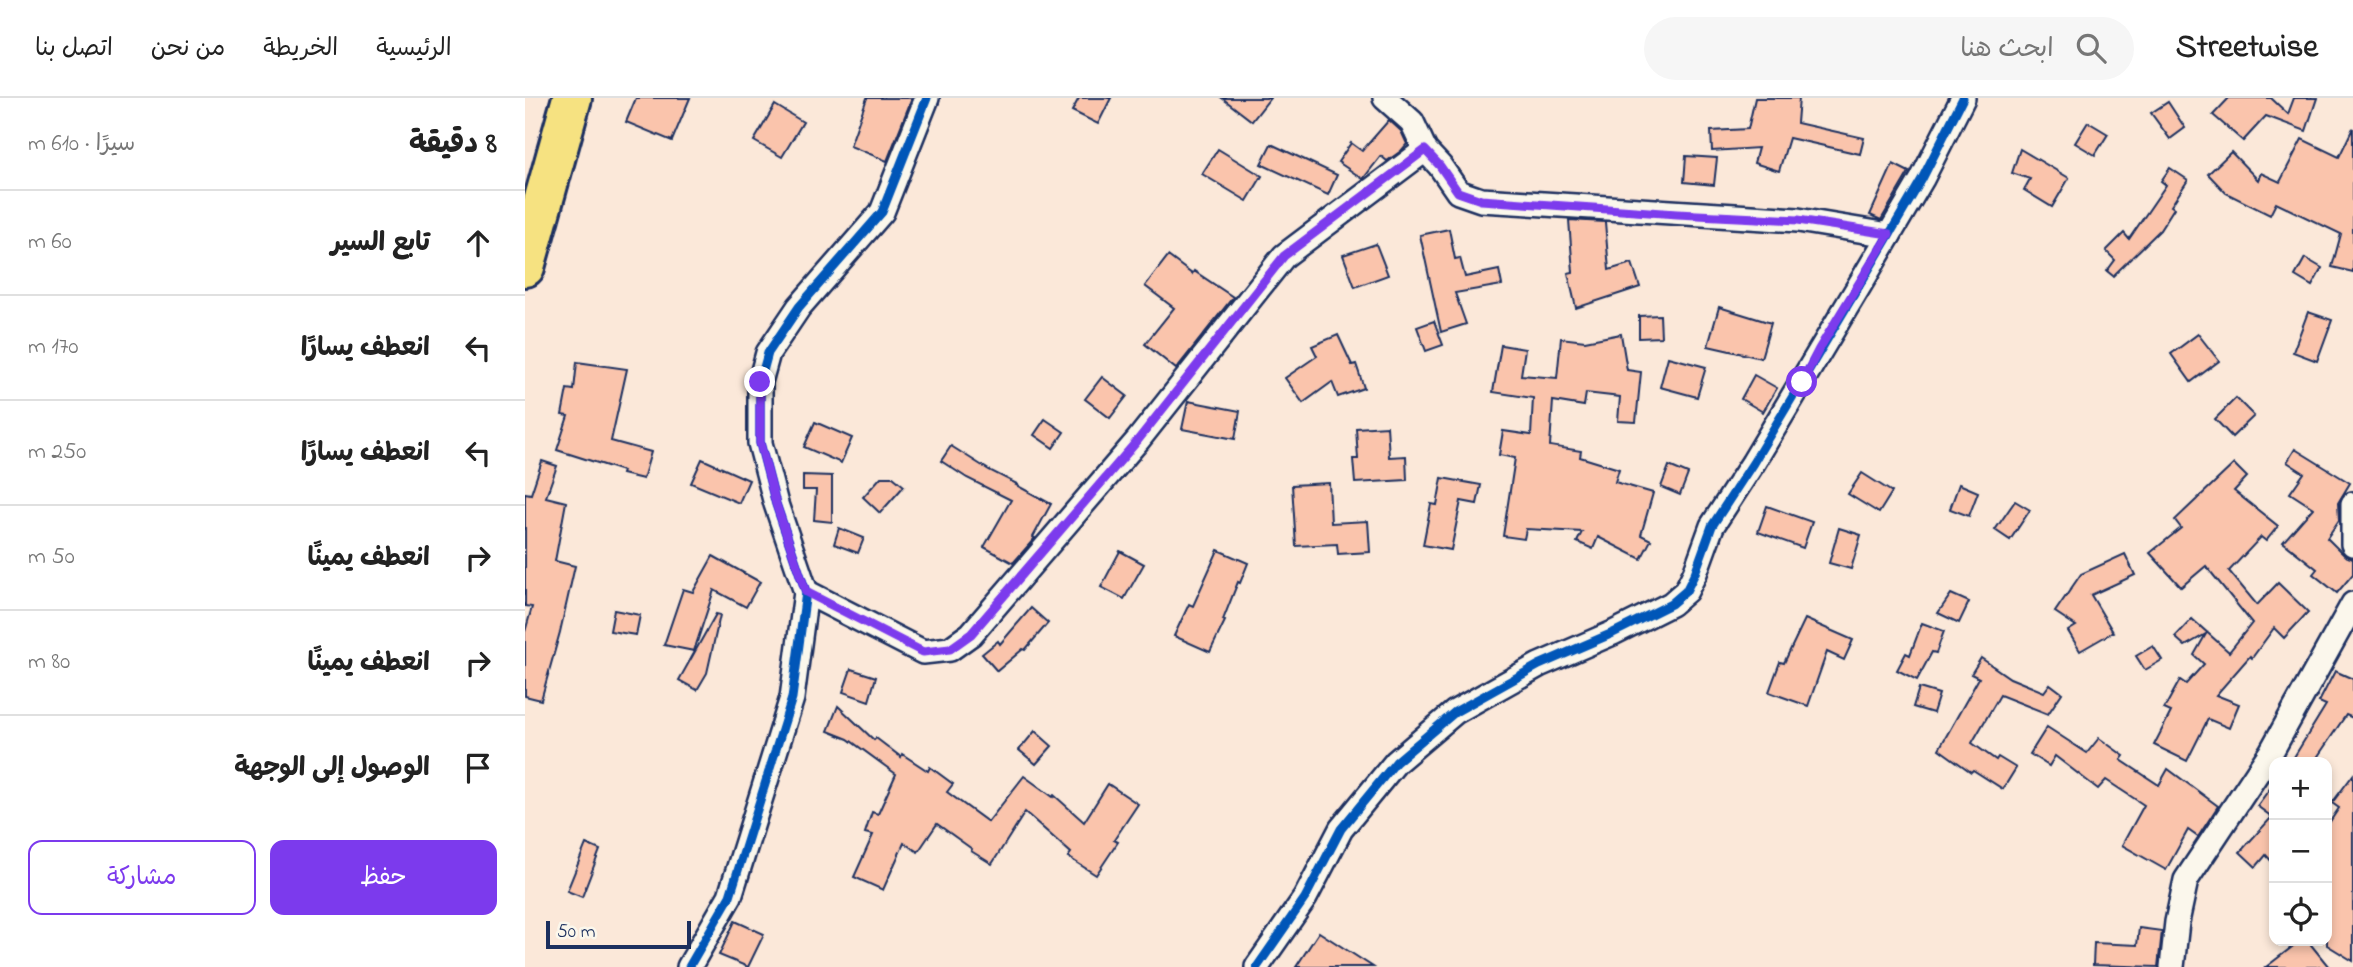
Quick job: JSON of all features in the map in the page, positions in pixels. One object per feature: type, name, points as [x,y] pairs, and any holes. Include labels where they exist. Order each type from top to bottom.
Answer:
[{"type":"highway","points":[[525,267],[572,98]]},
{"type":"street","points":[[689,967],[730,896],[792,698],[806,592],[776,504],[760,443],[760,382],[768,353],[799,307],[882,212],[927,98]]},
{"type":"street","points":[[1385,98],[1412,122],[1425,150],[1458,192],[1481,200],[1798,220],[1889,234]]},
{"type":"street","points":[[1257,967],[1305,898],[1341,829],[1396,762],[1455,712],[1539,665],[1671,604],[1686,591],[1712,526],[1753,463],[1922,179],[1963,98]]},
{"type":"street","points":[[806,592],[923,652],[950,649],[971,634],[1138,440],[1284,256],[1425,150]]},
{"type":"street","points":[[2353,504],[2353,544]]},
{"type":"street","points":[[2172,967],[2177,922],[2186,880],[2271,752],[2353,604]]},
{"type":"building","points":[[636,98],[690,98],[672,141],[626,122]]},
{"type":"building","points":[[867,98],[912,98],[887,161],[850,146]]},
{"type":"building","points":[[1079,98],[1111,98],[1098,124],[1072,111]]},
{"type":"building","points":[[1222,98],[1270,98],[1252,121]]},
{"type":"building","points":[[1755,98],[1799,98],[1797,123],[1864,138],[1860,154],[1789,138],[1779,171],[1754,163],[1758,148],[1712,151],[1711,131],[1748,129]]},
{"type":"building","points":[[2229,98],[2271,98],[2288,114],[2294,98],[2317,98],[2306,131],[2266,116],[2243,141],[2213,115]]},
{"type":"building","points":[[2168,102],[2185,128],[2170,139],[2151,113]]},
{"type":"building","points":[[775,105],[803,122],[782,157],[754,141]]},
{"type":"building","points":[[1389,120],[1401,131],[1407,144],[1401,151],[1387,161],[1381,156],[1363,179],[1338,162],[1351,143],[1362,151]]},
{"type":"building","points":[[2088,122],[2108,134],[2095,155],[2075,143]]},
{"type":"building","points":[[2353,128],[2353,272],[2332,267],[2341,234],[2276,203],[2270,215],[2226,193],[2208,174],[2231,152],[2258,180],[2261,173],[2280,182],[2302,139],[2339,157]]},
{"type":"building","points":[[1271,144],[1337,175],[1328,195],[1261,164]]},
{"type":"building","points":[[1218,149],[1262,176],[1247,201],[1202,174]]},
{"type":"building","points":[[2020,149],[2069,178],[2052,207],[2024,190],[2030,179],[2012,173]]},
{"type":"building","points":[[1686,156],[1717,158],[1714,185],[1684,182]]},
{"type":"building","points":[[1893,164],[1909,172],[1881,220],[1870,215]]},
{"type":"building","points":[[2170,168],[2188,180],[2171,206],[2174,208],[2160,230],[2113,276],[2107,271],[2115,260],[2106,251],[2124,233],[2129,239],[2166,185],[2161,181]]},
{"type":"building","points":[[1569,220],[1605,222],[1609,270],[1632,263],[1640,287],[1576,308],[1568,273],[1573,272]]},
{"type":"building","points":[[1449,229],[1455,259],[1460,258],[1465,277],[1499,270],[1502,285],[1455,293],[1466,324],[1441,332],[1420,235]]},
{"type":"building","points":[[1376,244],[1388,275],[1355,287],[1343,255]]},
{"type":"building","points":[[1168,256],[1192,274],[1194,271],[1233,297],[1176,369],[1145,344],[1174,308],[1145,286]]},
{"type":"building","points":[[2305,258],[2322,268],[2312,286],[2295,276]]},
{"type":"building","points":[[1719,307],[1771,323],[1761,358],[1708,346]]},
{"type":"building","points":[[2308,312],[2332,320],[2317,361],[2293,352]]},
{"type":"building","points":[[1660,315],[1661,337],[1639,338],[1639,316]]},
{"type":"building","points":[[1434,321],[1443,345],[1426,351],[1417,327]]},
{"type":"building","points":[[1621,334],[1627,370],[1641,372],[1636,422],[1618,421],[1620,397],[1586,393],[1584,406],[1553,401],[1550,446],[1581,451],[1580,457],[1619,469],[1615,482],[1653,493],[1641,535],[1651,540],[1641,559],[1598,537],[1593,549],[1577,542],[1582,532],[1526,529],[1524,539],[1503,536],[1515,458],[1499,455],[1503,431],[1531,435],[1533,398],[1493,392],[1501,345],[1525,349],[1521,375],[1557,378],[1561,338],[1585,341]]},
{"type":"building","points":[[2198,334],[2219,361],[2191,382],[2171,354]]},
{"type":"building","points":[[1338,335],[1352,365],[1356,364],[1364,388],[1338,397],[1332,382],[1303,403],[1285,378],[1317,356],[1312,346]]},
{"type":"building","points":[[1668,357],[1706,367],[1697,397],[1660,387]]},
{"type":"building","points":[[577,362],[627,369],[611,441],[651,452],[643,479],[557,450],[568,416],[562,415],[567,389],[574,390]]},
{"type":"building","points":[[1754,375],[1777,388],[1763,412],[1741,399]]},
{"type":"building","points":[[1102,377],[1127,396],[1110,418],[1085,399]]},
{"type":"building","points":[[2236,398],[2254,416],[2232,437],[2215,419]]},
{"type":"building","points":[[1188,401],[1240,411],[1235,439],[1182,429]]},
{"type":"building","points":[[1045,419],[1064,432],[1053,448],[1034,435]]},
{"type":"building","points":[[815,422],[852,438],[841,463],[804,447]]},
{"type":"building","points":[[1387,426],[1389,457],[1406,456],[1407,480],[1355,483],[1353,459],[1358,459],[1356,428]]},
{"type":"building","points":[[951,446],[1051,504],[1033,537],[1035,538],[1013,563],[984,547],[1011,500],[967,478],[941,461]]},
{"type":"building","points":[[2295,449],[2350,483],[2338,503],[2339,520],[2327,538],[2345,556],[2353,559],[2353,574],[2337,593],[2313,574],[2317,569],[2283,542],[2313,508],[2290,493],[2304,473],[2287,462]]},
{"type":"building","points":[[702,459],[749,480],[739,503],[691,483]]},
{"type":"building","points":[[542,461],[557,466],[546,497],[566,502],[555,561],[575,566],[541,700],[525,696],[525,632],[532,607],[525,606],[525,493],[531,494]]},
{"type":"building","points":[[2234,464],[2247,477],[2234,491],[2278,526],[2266,541],[2261,537],[2229,571],[2257,605],[2278,583],[2308,612],[2284,638],[2274,628],[2252,658],[2250,656],[2216,695],[2239,704],[2229,728],[2208,719],[2187,761],[2154,745],[2171,712],[2164,709],[2180,680],[2186,684],[2204,664],[2194,655],[2206,634],[2185,646],[2175,637],[2192,619],[2229,652],[2252,623],[2206,566],[2181,587],[2150,553],[2181,528],[2175,520]]},
{"type":"building","points":[[1669,466],[1688,474],[1680,495],[1661,487]]},
{"type":"building","points":[[1862,473],[1892,492],[1879,513],[1848,494]]},
{"type":"building","points":[[803,475],[832,476],[832,522],[814,520],[816,490],[803,490]]},
{"type":"building","points":[[881,477],[893,477],[904,486],[880,513],[863,497]]},
{"type":"building","points":[[1442,478],[1481,485],[1477,504],[1461,501],[1451,550],[1423,545],[1431,504],[1437,505]]},
{"type":"building","points":[[1329,483],[1331,523],[1368,521],[1370,552],[1338,554],[1337,544],[1296,546],[1292,485]]},
{"type":"building","points":[[1959,484],[1978,492],[1969,516],[1950,509]]},
{"type":"building","points":[[2015,501],[2030,510],[2010,540],[1995,530]]},
{"type":"building","points":[[1767,506],[1812,522],[1803,548],[1758,532]]},
{"type":"building","points":[[839,528],[864,538],[858,553],[834,544]]},
{"type":"building","points":[[1839,528],[1861,535],[1851,569],[1829,563]]},
{"type":"building","points":[[1218,550],[1248,563],[1210,652],[1174,636],[1189,604],[1193,606]]},
{"type":"building","points":[[1120,551],[1144,564],[1124,599],[1101,587]]},
{"type":"building","points":[[2125,554],[2135,575],[2091,595],[2113,632],[2080,651],[2068,631],[2076,626],[2055,612],[2081,574]]},
{"type":"building","points":[[713,556],[760,582],[746,607],[714,590],[694,651],[664,645],[683,589],[693,592]]},
{"type":"building","points":[[1951,594],[1969,602],[1959,623],[1938,613]]},
{"type":"building","points":[[1031,608],[1048,623],[1025,650],[997,671],[982,654],[998,641],[1000,644]]},
{"type":"building","points":[[614,610],[640,615],[636,635],[610,631]]},
{"type":"building","points":[[716,614],[720,615],[707,673],[697,690],[679,680]]},
{"type":"building","points":[[1805,619],[1853,640],[1844,660],[1827,652],[1808,706],[1769,692],[1780,662],[1784,663]]},
{"type":"building","points":[[1922,623],[1944,631],[1936,653],[1932,652],[1917,680],[1897,670],[1906,653],[1910,655]]},
{"type":"building","points":[[2153,646],[2162,660],[2145,670],[2136,656]]},
{"type":"building","points":[[1981,658],[2010,678],[2044,692],[2050,684],[2062,693],[2048,714],[2000,695],[1972,743],[1996,760],[1998,757],[2016,768],[2003,789],[1973,770],[1971,772],[1939,749],[1979,678],[1971,674]]},
{"type":"building","points":[[851,669],[876,677],[869,701],[843,692]]},
{"type":"building","points":[[2335,671],[2353,679],[2353,718],[2346,715],[2317,757],[2294,757],[2326,705],[2319,702]]},
{"type":"building","points":[[1919,688],[1939,694],[1933,713],[1913,707]]},
{"type":"building","points":[[838,706],[874,740],[876,738],[901,757],[902,754],[928,771],[930,767],[953,784],[947,792],[988,822],[1024,776],[1053,797],[1054,795],[1084,822],[1108,784],[1138,804],[1114,840],[1118,842],[1096,875],[1068,857],[1071,853],[1025,812],[992,864],[937,824],[918,852],[904,843],[883,890],[854,877],[873,835],[865,833],[872,812],[878,814],[896,774],[848,739],[828,731]]},
{"type":"building","points":[[2047,727],[2087,753],[2099,738],[2124,756],[2121,760],[2159,785],[2168,769],[2218,806],[2198,837],[2188,830],[2166,870],[2122,845],[2144,805],[2106,780],[2098,789],[2055,756],[2049,766],[2030,754]]},
{"type":"building","points":[[1035,731],[1052,746],[1036,764],[1019,750]]},
{"type":"building","points":[[2353,775],[2353,961],[2329,946],[2332,946],[2332,818],[2339,808],[2332,803]]},
{"type":"building","points":[[2269,790],[2269,815],[2257,806]]},
{"type":"building","points":[[2269,820],[2269,858],[2266,855],[2256,867],[2240,852]]},
{"type":"building","points":[[586,844],[600,850],[582,897],[567,891]]},
{"type":"building","points":[[735,921],[764,934],[748,967],[719,955]]},
{"type":"building","points":[[2139,928],[2162,931],[2158,967],[2093,965],[2094,943],[2137,945]]},
{"type":"building","points":[[1319,932],[1373,967],[1296,967]]},
{"type":"building","points":[[2293,946],[2312,946],[2329,967],[2266,967]]},
{"type":"cycle path","points":[[689,967],[730,896],[792,698],[806,592],[776,504],[760,443],[760,382],[768,353],[799,307],[882,212],[927,98]]},
{"type":"cycle path","points":[[1257,967],[1305,898],[1341,829],[1396,762],[1455,712],[1539,665],[1671,604],[1686,591],[1712,526],[1753,463],[1922,179],[1963,98]]},
{"type":"route","points":[[760,382],[760,443],[776,504],[806,592],[923,652],[950,649],[971,634],[1138,440],[1284,256],[1425,150],[1458,192],[1481,200],[1798,220],[1889,234],[1802,382]]}]
